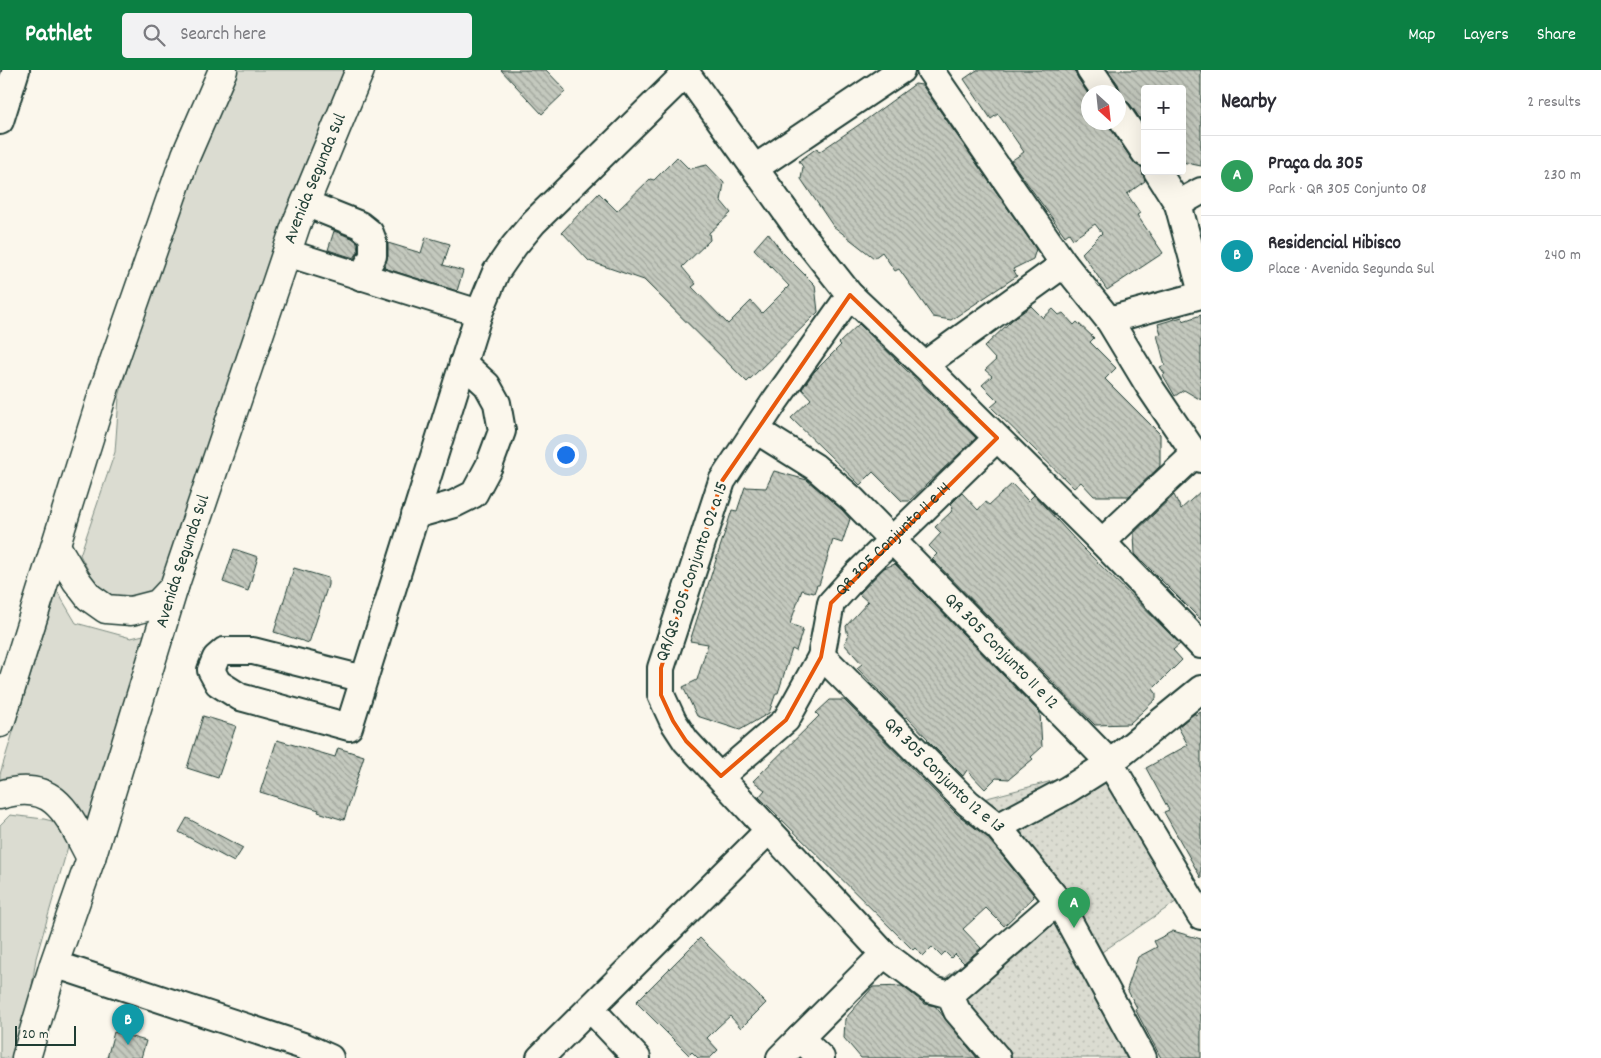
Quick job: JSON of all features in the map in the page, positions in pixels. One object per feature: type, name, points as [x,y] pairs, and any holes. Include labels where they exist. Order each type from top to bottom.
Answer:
[{"type":"main road","points":[[0,723],[105,387],[186,155],[223,70]]},
{"type":"main road","name":"Avenida Segunda Sul","points":[[26,1058],[54,964],[91,858],[174,587],[286,253],[360,70]]},
{"type":"main road","points":[[56,546],[89,597],[106,608],[131,611],[158,604],[174,587]]},
{"type":"main road","points":[[0,794],[24,790],[46,794],[62,806],[91,858]]},
{"type":"street","points":[[0,121],[16,70]]},
{"type":"street","points":[[755,168],[901,70]]},
{"type":"street","points":[[930,70],[1064,264],[1109,320],[1149,386],[1198,456],[1102,542]]},
{"type":"street","points":[[1090,70],[1100,85]]},
{"type":"street","points":[[364,679],[253,651],[224,651],[216,658],[211,670],[218,683],[240,697],[349,727],[479,313],[496,272],[529,228],[685,71],[801,233],[850,294],[1102,542],[1201,645]]},
{"type":"street","points":[[1126,125],[1141,147]]},
{"type":"street","points":[[1159,175],[1178,204],[1201,289]]},
{"type":"street","points":[[1178,204],[1201,190]]},
{"type":"street","points":[[305,204],[360,224],[370,233],[374,241],[373,256],[361,277]]},
{"type":"street","points":[[286,253],[479,313]]},
{"type":"street","points":[[924,365],[1064,264]]},
{"type":"street","name":"QR/QS 305 Conjunto 02 a 15","points":[[850,294],[722,481],[660,668],[661,695],[673,721],[686,741],[884,954],[932,990],[950,995]]},
{"type":"street","points":[[1109,320],[1201,295]]},
{"type":"street","points":[[415,515],[454,504],[474,494],[489,466],[502,431],[497,403],[487,385],[463,363]]},
{"type":"street","name":"QR 305 Conjunto 11 e 12","points":[[756,430],[815,466],[852,499],[1110,763],[1201,916]]},
{"type":"street","name":"QR 305 Conjunto 11 e 14","points":[[720,776],[786,720],[821,657],[831,603],[858,573],[997,438]]},
{"type":"street","name":"QR 305 Conjunto 12 e 13","points":[[821,657],[830,663],[968,803],[998,827],[1058,901],[1143,1058]]},
{"type":"street","points":[[998,827],[1067,790],[1110,763],[1201,689]]},
{"type":"street","points":[[540,1058],[769,830]]},
{"type":"street","points":[[997,1058],[957,1011],[950,995],[1058,901]]},
{"type":"street","points":[[780,1058],[884,954]]},
{"type":"street","points":[[54,964],[303,1046],[330,1058]]},
{"type":"street","points":[[591,1009],[637,1058]]},
{"type":"street","points":[[800,1038],[821,1058]]},
{"type":"highlighted area","points":[[850,295],[997,438],[831,603],[821,657],[786,720],[721,776],[686,741],[673,721],[661,695],[661,668],[722,481]]},
{"type":"shaded area","points":[[236,70],[354,70],[169,579],[149,600],[126,601],[99,590],[80,555],[115,452],[119,397],[167,232]]},
{"type":"shaded area","points":[[57,591],[76,623],[131,638],[156,632],[89,825],[0,786],[0,774]]},
{"type":"shaded area","points":[[1116,743],[1195,889],[1096,956],[1151,1058],[990,1058],[928,991],[1047,900],[968,803],[1071,776]]},
{"type":"shaded area","points":[[10,815],[56,822],[69,843],[36,958],[27,1020],[15,1058],[0,1058],[0,825]]},
{"type":"building","points":[[501,70],[546,70],[566,91],[542,114]]},
{"type":"building","points":[[977,70],[1075,70],[1082,85],[1081,130],[1112,130],[1133,161],[1141,167],[1141,175],[1143,175],[1145,181],[1127,194],[1140,213],[1137,215],[1163,253],[1107,290],[1082,253],[1102,233],[1095,224],[1073,239],[1069,233],[1065,236],[1011,161],[1024,152],[998,114],[991,119],[964,79]]},
{"type":"building","points":[[1108,70],[1201,70],[1201,166],[1186,163],[1186,85],[1141,85],[1141,120],[1126,101],[1126,85],[1118,84]]},
{"type":"building","points":[[915,84],[922,85],[1036,249],[1033,259],[1013,269],[1017,276],[951,320],[933,317],[899,269],[895,271],[882,252],[874,258],[833,226],[801,179],[803,167],[799,161],[817,148],[819,152]]},
{"type":"building","points":[[677,157],[689,169],[707,165],[724,183],[721,201],[731,213],[709,233],[710,240],[682,267],[696,284],[692,287],[728,324],[751,301],[762,313],[789,286],[754,249],[768,233],[782,252],[815,285],[818,312],[747,382],[644,280],[589,261],[562,232],[599,193],[617,211],[650,179],[654,180]]},
{"type":"building","points":[[334,231],[357,242],[358,252],[354,258],[328,250]]},
{"type":"building","points":[[426,237],[450,244],[443,265],[463,271],[457,291],[384,268],[388,256],[388,243],[421,253]]},
{"type":"building","points":[[1031,306],[1043,318],[1053,309],[1059,315],[1063,313],[1074,325],[1077,322],[1094,338],[1090,342],[1116,368],[1105,379],[1160,434],[1160,466],[1129,496],[1094,496],[1081,482],[1074,488],[991,407],[998,401],[982,385],[992,376],[985,370],[996,360],[984,347],[1012,320]]},
{"type":"building","points":[[1201,315],[1201,400],[1184,390],[1175,396],[1160,367],[1165,365],[1157,335],[1161,334],[1158,324],[1182,317],[1183,321]]},
{"type":"building","points":[[859,324],[976,438],[909,501],[902,501],[873,472],[860,485],[791,418],[811,399],[802,389],[814,372],[841,345],[839,343]]},
{"type":"building","points":[[774,471],[807,480],[850,519],[842,543],[833,540],[819,585],[817,585],[814,593],[802,590],[790,624],[803,629],[796,651],[792,649],[778,693],[776,693],[769,713],[740,730],[697,716],[683,687],[697,680],[708,644],[690,641],[732,510],[737,511],[745,487],[766,488]]},
{"type":"building","points":[[1012,484],[1028,501],[1034,495],[1080,545],[1180,644],[1173,650],[1182,660],[1153,689],[1156,693],[1156,699],[1129,724],[1095,725],[932,559],[937,554],[929,546],[941,533],[935,527],[951,512],[953,507],[950,505],[962,493],[978,510],[985,502],[989,505]]},
{"type":"building","points":[[1201,491],[1201,620],[1135,554],[1134,533],[1174,495],[1181,509]]},
{"type":"building","points":[[234,549],[258,557],[248,591],[223,582]]},
{"type":"building","points":[[895,564],[1040,713],[1042,747],[1031,757],[1033,759],[1009,779],[996,778],[985,789],[967,770],[963,776],[857,668],[862,664],[844,644],[848,637],[846,626],[868,602],[859,594],[884,568]]},
{"type":"building","points":[[294,568],[328,578],[328,585],[309,643],[274,632]]},
{"type":"building","points":[[830,700],[844,700],[957,814],[987,837],[1033,894],[1034,897],[1004,926],[986,908],[963,929],[981,948],[964,963],[955,954],[951,958],[945,952],[941,956],[932,947],[923,956],[915,948],[913,950],[759,797],[765,790],[753,781],[819,716],[816,713]]},
{"type":"building","points":[[1201,712],[1201,878],[1164,812],[1169,810],[1146,768],[1188,745],[1178,727],[1195,713],[1195,715]]},
{"type":"building","points":[[203,716],[236,726],[218,778],[187,768]]},
{"type":"building","points":[[277,740],[335,757],[338,748],[364,756],[344,820],[318,812],[319,810],[260,792]]},
{"type":"building","points":[[187,818],[243,848],[234,862],[179,832]]},
{"type":"building","points":[[1173,931],[1201,939],[1201,1058],[1161,1058],[1135,1009],[1137,1008],[1127,989],[1138,957],[1157,947],[1154,941]]},
{"type":"building","points":[[700,938],[766,1003],[741,1028],[730,1016],[718,1027],[707,1038],[718,1050],[710,1058],[698,1058],[692,1052],[689,1055],[636,1002]]},
{"type":"building","points":[[902,986],[925,1004],[935,1006],[977,1058],[861,1058],[844,1038],[845,1019],[873,987]]},
{"type":"building","points":[[114,1032],[146,1041],[141,1058],[107,1058]]},
{"type":"place","name":"Praça da 305","points":[[1074,928]]},
{"type":"place","name":"Residencial Hibisco","points":[[128,1045]]}]
